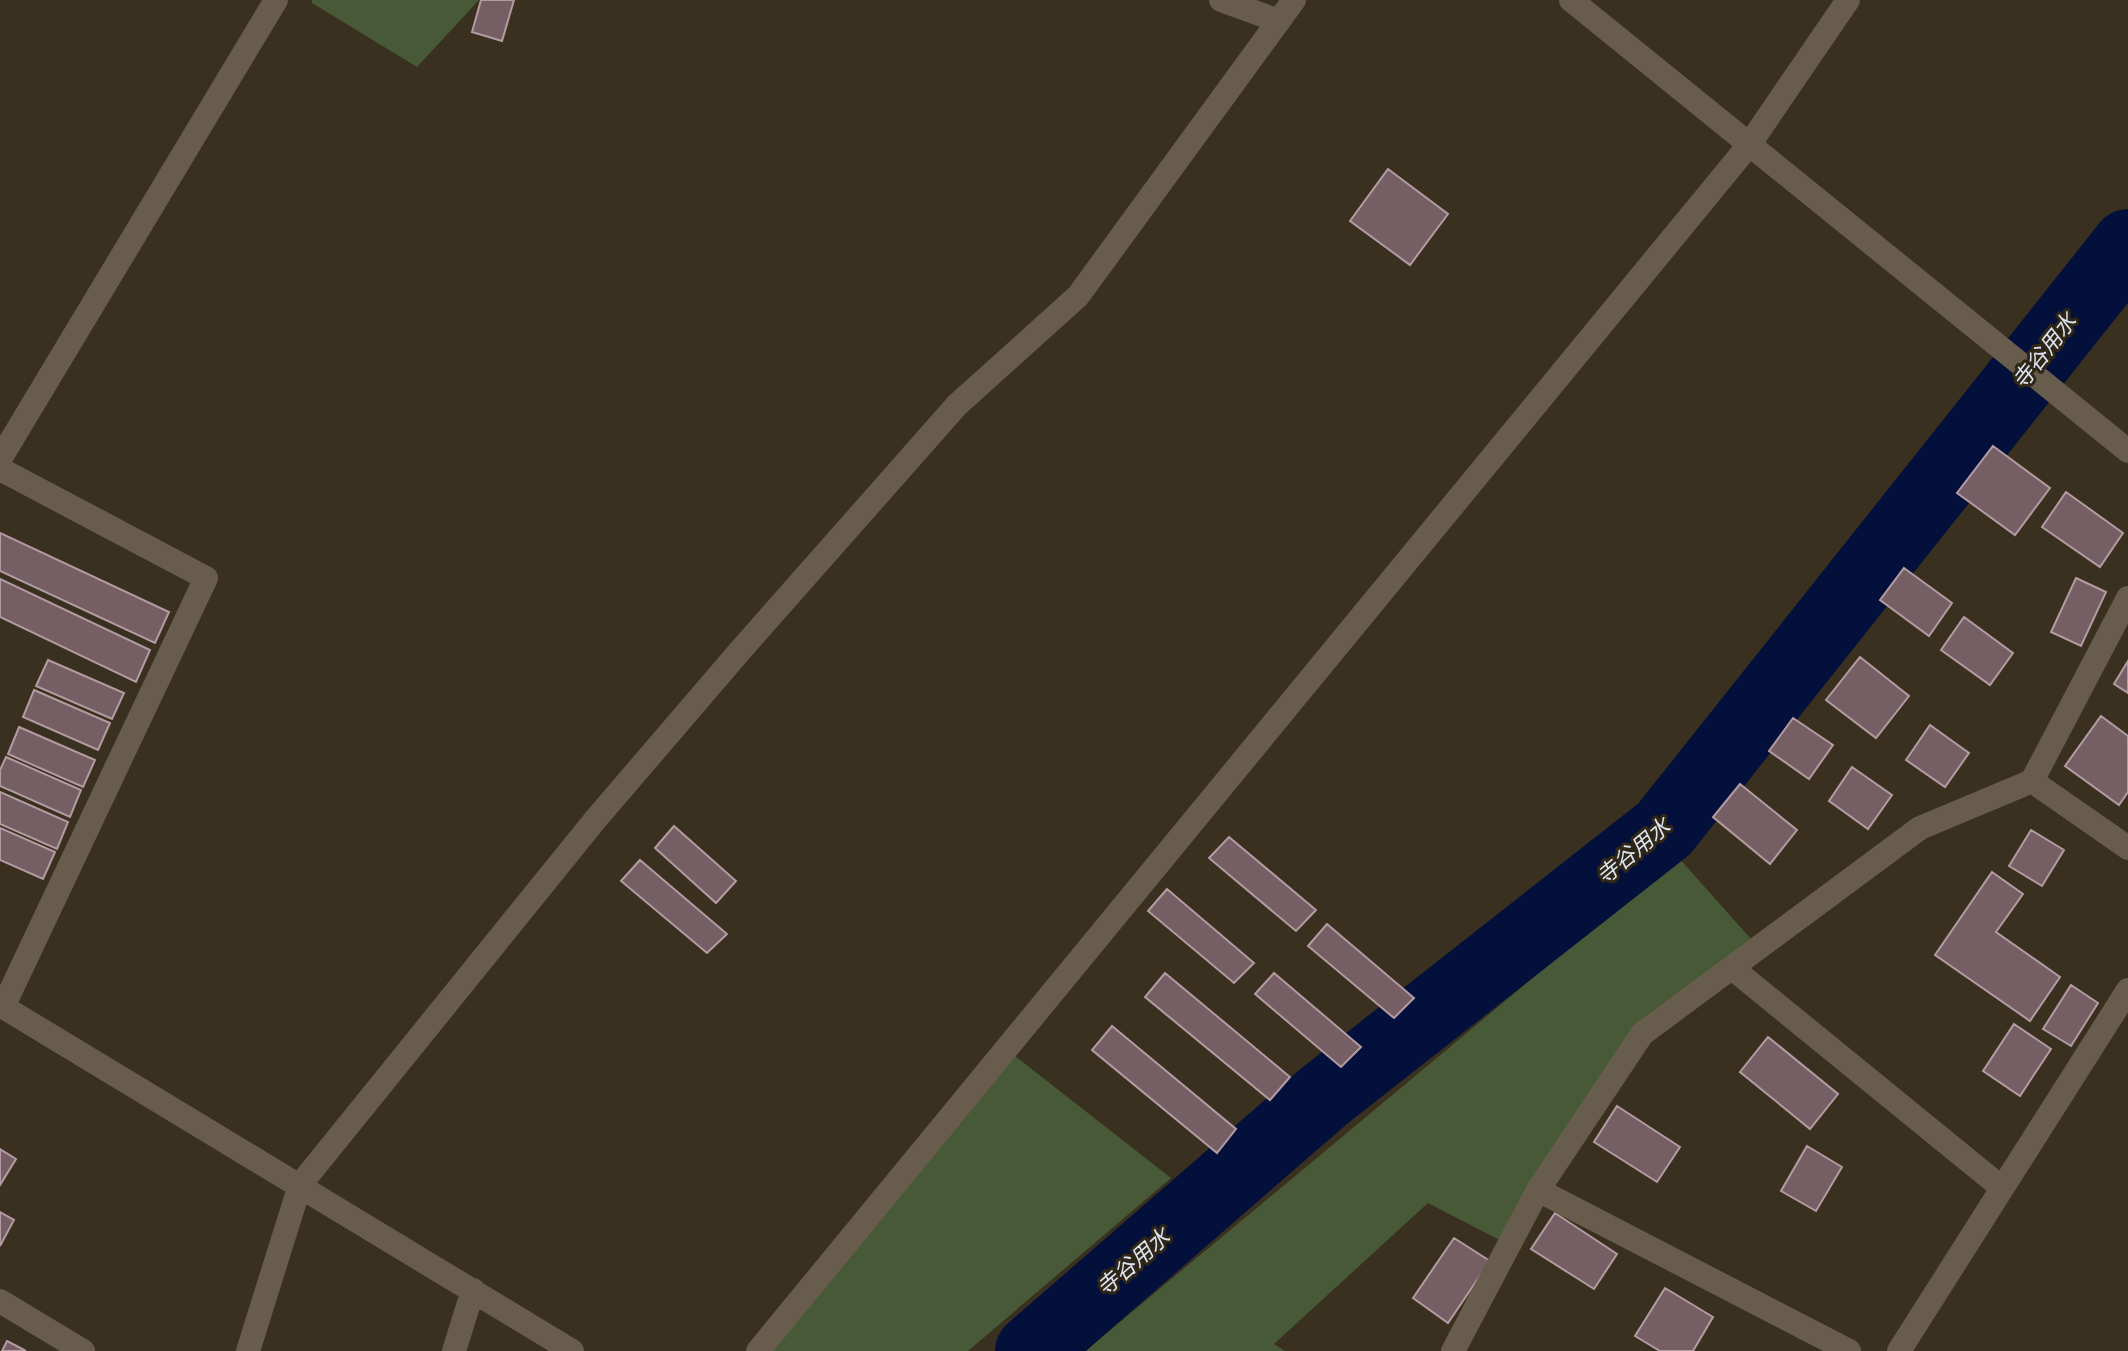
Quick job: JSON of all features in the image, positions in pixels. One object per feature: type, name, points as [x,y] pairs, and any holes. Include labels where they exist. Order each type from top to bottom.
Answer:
[{"type":"street","points":[[0,459],[276,0]]},
{"type":"street","points":[[1221,0],[1279,21]]},
{"type":"street","points":[[248,1351],[300,1185],[595,820],[739,652],[957,405],[1078,296],[1294,0]]},
{"type":"street","points":[[1571,0],[2128,451]]},
{"type":"street","points":[[758,1351],[1749,145],[1848,0]]},
{"type":"street","points":[[0,469],[206,578],[2,1006],[572,1351]]},
{"type":"street","points":[[1453,1351],[1538,1190],[1642,1034],[1920,828],[2032,781],[2128,598]]},
{"type":"street","points":[[2032,781],[2128,848]]},
{"type":"street","points":[[1732,968],[2002,1188]]},
{"type":"street","points":[[1899,1351],[2128,990]]},
{"type":"street","points":[[1538,1190],[1849,1351]]},
{"type":"street","points":[[454,1351],[473,1290]]},
{"type":"street","points":[[0,1301],[83,1351]]},
{"type":"green space","points":[[312,0],[479,0],[417,67],[312,3]]},
{"type":"green space","points":[[1678,857],[1759,948],[1622,1064],[1509,1245],[1428,1203],[1274,1344],[1285,1351],[1085,1351]]},
{"type":"green space","points":[[1006,1049],[1171,1178],[968,1351],[758,1351]]},
{"type":"building","points":[[481,0],[514,0],[502,41],[472,32]]},
{"type":"building","points":[[1388,169],[1448,214],[1410,265],[1350,221]]},
{"type":"building","points":[[1993,446],[2050,488],[2015,535],[1957,493]]},
{"type":"building","points":[[2066,492],[2123,533],[2100,567],[2042,527]]},
{"type":"building","points":[[0,533],[169,612],[155,643],[0,571]]},
{"type":"building","points":[[1904,568],[1952,603],[1929,636],[1880,600]]},
{"type":"building","points":[[2076,578],[2106,592],[2081,646],[2051,632]]},
{"type":"building","points":[[0,579],[150,650],[136,682],[0,617]]},
{"type":"building","points":[[1964,617],[2013,653],[1990,685],[1941,650]]},
{"type":"building","points":[[1860,657],[1909,696],[1876,738],[1826,700]]},
{"type":"building","points":[[48,660],[124,693],[112,719],[36,686]]},
{"type":"building","points":[[2128,661],[2128,693],[2114,684]]},
{"type":"building","points":[[34,690],[110,723],[98,750],[23,717]]},
{"type":"building","points":[[2101,716],[2128,736],[2128,792],[2119,805],[2065,766]]},
{"type":"building","points":[[1793,718],[1833,745],[1809,779],[1769,751]]},
{"type":"building","points":[[1930,725],[1969,753],[1945,787],[1906,760]]},
{"type":"building","points":[[19,727],[95,760],[83,787],[8,754]]},
{"type":"building","points":[[6,757],[81,790],[70,817],[0,786],[0,770]]},
{"type":"building","points":[[1852,767],[1892,795],[1868,829],[1829,801]]},
{"type":"building","points":[[1740,784],[1797,830],[1770,864],[1713,817]]},
{"type":"building","points":[[0,792],[68,822],[57,849],[0,824]]},
{"type":"building","points":[[674,826],[736,881],[716,903],[655,848]]},
{"type":"building","points":[[0,828],[55,852],[43,879],[0,860]]},
{"type":"building","points":[[2031,830],[2064,850],[2042,886],[2009,866]]},
{"type":"building","points":[[1229,837],[1316,910],[1296,931],[1209,858]]},
{"type":"building","points":[[640,860],[727,934],[707,953],[621,881]]},
{"type":"building","points":[[1992,872],[2023,894],[1996,932],[2060,977],[2030,1021],[1935,955]]},
{"type":"building","points":[[1167,889],[1254,963],[1234,983],[1148,911]]},
{"type":"building","points":[[1327,924],[1414,998],[1394,1018],[1308,946]]},
{"type":"building","points":[[1165,973],[1290,1077],[1270,1100],[1145,997]]},
{"type":"building","points":[[1274,973],[1361,1047],[1341,1067],[1255,994]]},
{"type":"building","points":[[2071,985],[2098,1003],[2071,1046],[2043,1029]]},
{"type":"building","points":[[2014,1024],[2051,1049],[2020,1096],[1983,1071]]},
{"type":"building","points":[[1112,1026],[1236,1129],[1217,1153],[1092,1050]]},
{"type":"building","points":[[1768,1037],[1838,1094],[1810,1129],[1740,1072]]},
{"type":"building","points":[[1617,1106],[1680,1147],[1657,1182],[1594,1142]]},
{"type":"building","points":[[1807,1146],[1842,1167],[1816,1211],[1781,1191]]},
{"type":"building","points":[[0,1149],[16,1159],[0,1185]]},
{"type":"building","points":[[0,1212],[14,1220],[0,1246]]},
{"type":"building","points":[[1555,1213],[1617,1254],[1594,1289],[1531,1249]]},
{"type":"building","points":[[1454,1238],[1490,1261],[1448,1323],[1413,1298]]},
{"type":"building","points":[[1665,1288],[1713,1317],[1693,1351],[1660,1351],[1635,1336]]},
{"type":"building","points":[[7,1341],[26,1351],[2,1351]]},
{"type":"waterway","name":"寺谷用水","points":[[1031,1351],[1323,1097],[1664,829],[2128,245]]}]
